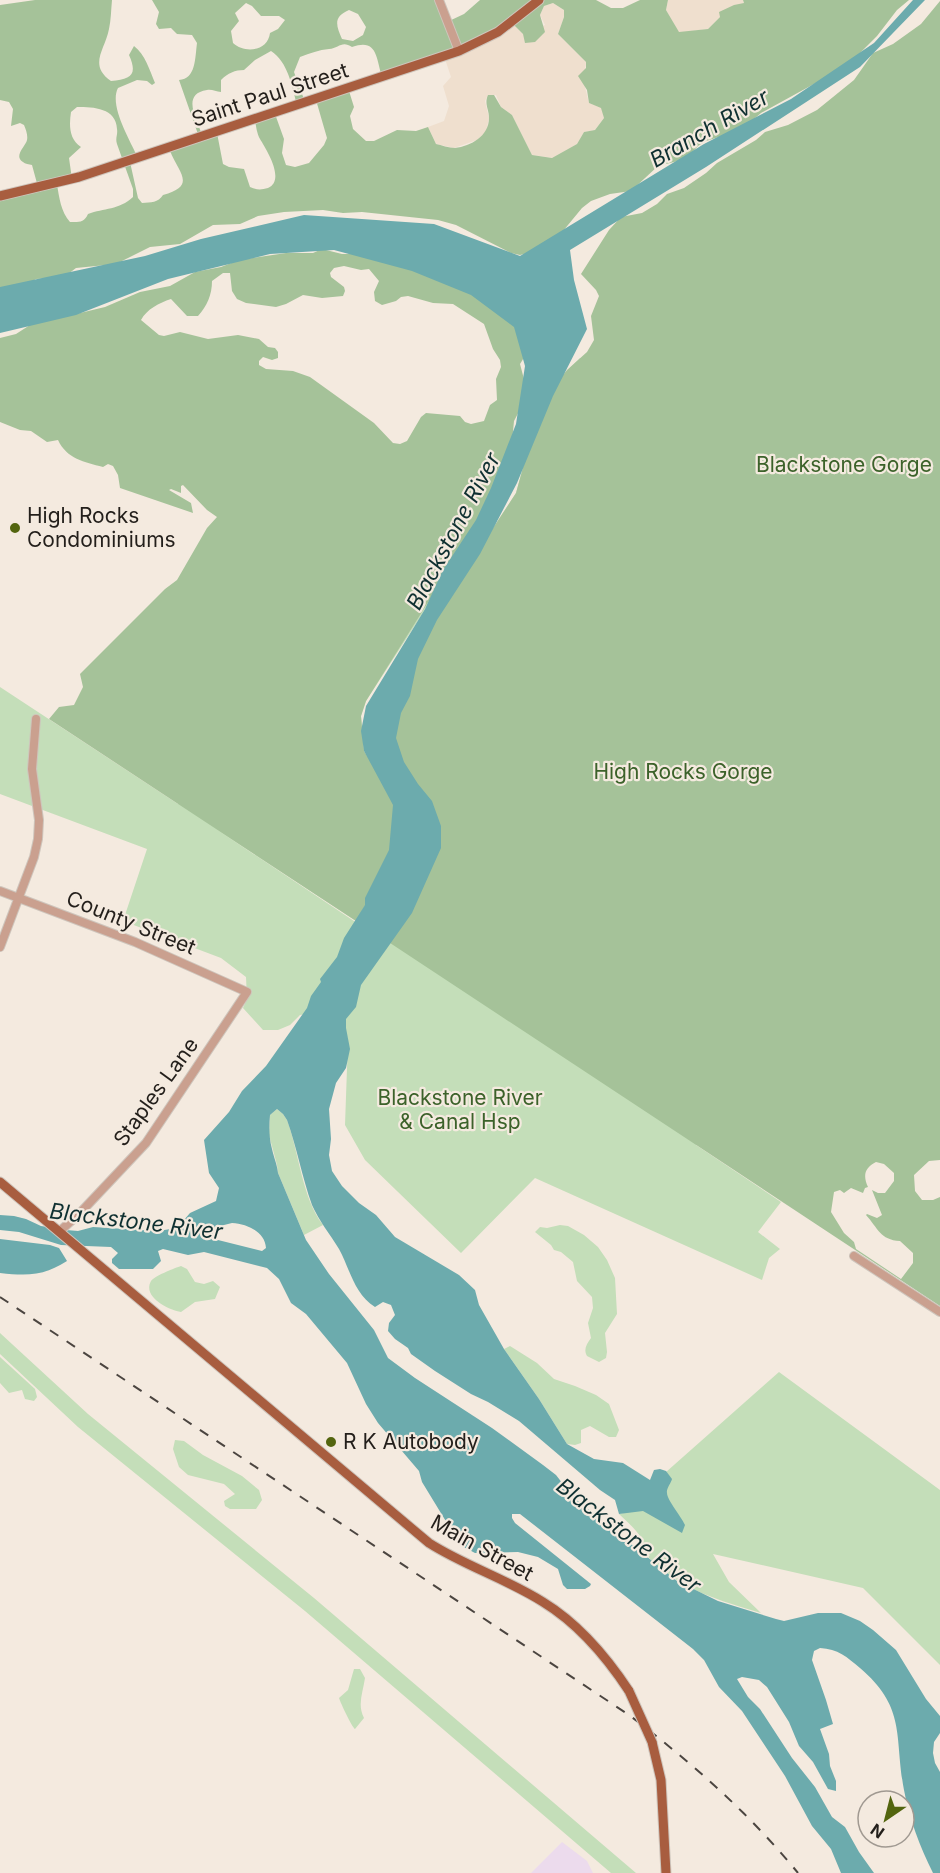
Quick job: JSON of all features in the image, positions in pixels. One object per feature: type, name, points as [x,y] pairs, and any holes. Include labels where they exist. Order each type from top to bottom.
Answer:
[{"type":"main road","name":"Saint Paul Street","points":[[0,196],[79,177],[459,51],[498,32],[539,0]]},
{"type":"main road","name":"Main Street","points":[[0,1182],[48,1222],[62,1229],[84,1252],[429,1543],[468,1565],[519,1589],[559,1613],[592,1642],[629,1690],[652,1742],[663,1796],[666,1873]]},
{"type":"street","points":[[439,0],[459,51]]},
{"type":"street","points":[[0,947],[34,857],[39,828],[32,769],[36,719]]},
{"type":"street","name":"County Street","points":[[0,891],[135,942],[247,992]]},
{"type":"street","name":"Staples Lane","points":[[62,1229],[146,1143],[247,992]]},
{"type":"street","points":[[854,1256],[940,1312]]},
{"type":"shaded area","points":[[668,0],[743,0],[744,3],[720,17],[708,29],[679,33],[666,10]]},
{"type":"shaded area","points":[[553,3],[564,10],[558,34],[586,62],[584,83],[589,103],[602,108],[604,118],[595,130],[584,132],[577,144],[553,158],[532,155],[512,115],[501,107],[496,95],[488,95],[485,101],[489,118],[486,132],[477,140],[454,148],[436,144],[428,127],[444,121],[449,106],[443,86],[451,77],[445,59],[512,23],[523,34],[545,25],[540,15],[544,6]]},
{"type":"shaded area","points":[[562,1842],[587,1861],[593,1873],[531,1873]]},
{"type":"green space","points":[[35,0],[112,0],[111,19],[100,57],[100,69],[111,81],[124,79],[131,75],[133,67],[129,55],[134,46],[144,58],[155,83],[152,85],[147,81],[137,80],[118,88],[116,95],[121,122],[137,156],[130,162],[138,198],[142,203],[157,201],[163,195],[180,187],[183,178],[170,151],[199,137],[179,80],[185,79],[192,72],[197,43],[192,35],[177,34],[171,28],[159,29],[156,24],[159,12],[152,0],[438,0],[447,22],[464,14],[480,0],[596,0],[611,8],[623,8],[640,0],[668,0],[666,10],[679,32],[708,29],[720,17],[719,12],[744,3],[743,0],[909,0],[897,10],[877,36],[853,60],[761,113],[741,130],[706,141],[686,159],[658,166],[631,191],[610,194],[591,201],[582,208],[549,248],[520,255],[511,253],[456,225],[438,220],[362,212],[343,213],[323,210],[284,212],[258,216],[240,224],[213,225],[180,244],[150,247],[116,264],[76,268],[64,277],[36,279],[17,290],[0,293],[0,197],[38,187],[32,165],[24,163],[19,157],[27,140],[24,125],[20,123],[11,126],[13,109],[9,102],[0,100],[0,5]],"holes":[[[246,3],[261,16],[279,16],[285,20],[278,29],[270,33],[261,47],[244,49],[233,43],[231,31],[239,21],[235,13]],[[553,3],[564,10],[558,34],[586,62],[586,68],[578,76],[587,90],[589,103],[601,108],[604,118],[595,130],[584,132],[577,144],[552,158],[532,155],[512,115],[501,107],[494,95],[488,95],[487,98],[489,118],[486,130],[478,139],[467,145],[455,148],[436,144],[428,127],[416,131],[397,130],[374,141],[366,141],[353,129],[350,116],[354,107],[349,91],[316,100],[327,138],[309,163],[295,167],[286,165],[282,153],[284,139],[275,114],[255,120],[259,137],[275,172],[273,184],[268,188],[257,189],[250,187],[244,169],[223,164],[217,133],[202,135],[195,116],[192,102],[194,97],[209,90],[221,92],[221,80],[232,72],[244,70],[255,60],[271,51],[282,61],[297,105],[305,102],[294,72],[300,57],[343,44],[352,47],[366,45],[374,51],[382,77],[498,33],[512,23],[523,34],[525,43],[535,42],[545,32],[540,15],[544,6]],[[349,10],[358,14],[366,27],[363,35],[353,41],[342,39],[338,30],[338,19]],[[77,107],[90,107],[103,110],[113,117],[116,122],[117,144],[133,189],[133,197],[128,201],[117,207],[88,214],[83,220],[76,222],[70,222],[64,214],[57,184],[72,179],[69,158],[81,147],[74,140],[71,131],[71,112]]]},
{"type":"green space","name":"High Rocks Gorge","points":[[940,1],[940,1160],[929,1161],[914,1175],[915,1191],[922,1200],[933,1200],[940,1197],[940,1306],[384,939],[411,785],[380,714],[465,571],[516,493],[527,453],[557,383],[567,370],[587,352],[594,340],[591,316],[599,296],[581,274],[609,230],[621,217],[642,213],[657,204],[667,194],[684,188],[765,132],[788,125],[817,110],[854,80],[873,53],[893,44],[921,24]],"holes":[[[876,1162],[884,1164],[894,1173],[894,1181],[885,1193],[872,1190],[882,1215],[877,1218],[866,1215],[884,1236],[900,1241],[913,1253],[913,1263],[901,1279],[856,1249],[854,1242],[844,1233],[831,1212],[834,1192],[840,1190],[844,1193],[851,1188],[863,1193],[868,1187],[865,1179],[867,1170]]]},
{"type":"green space","points":[[322,249],[342,254],[359,254],[404,266],[468,290],[515,320],[525,356],[520,364],[525,383],[525,400],[514,421],[512,442],[481,518],[366,701],[361,716],[364,751],[404,813],[375,889],[356,921],[49,719],[59,707],[74,705],[83,687],[80,674],[165,589],[177,580],[207,528],[217,517],[183,485],[181,493],[169,490],[191,503],[193,513],[120,488],[118,475],[113,466],[108,464],[103,467],[83,461],[66,452],[58,440],[47,442],[31,431],[20,430],[0,422],[0,338],[16,334],[30,325],[105,307],[140,292],[170,286],[195,272],[221,267],[239,260],[286,253],[313,253]],"holes":[[[344,266],[361,270],[369,269],[379,281],[374,292],[375,301],[382,305],[408,296],[433,303],[453,304],[484,324],[501,367],[496,379],[497,400],[490,405],[484,421],[471,424],[465,422],[460,416],[426,413],[421,417],[407,441],[400,444],[393,443],[374,423],[310,377],[293,371],[266,369],[259,365],[263,357],[272,360],[278,358],[275,348],[268,347],[259,339],[238,335],[208,339],[180,332],[164,336],[159,335],[141,320],[154,307],[171,299],[187,316],[198,316],[208,300],[212,281],[223,273],[230,273],[232,291],[237,299],[246,303],[276,307],[303,295],[322,298],[343,296],[344,287],[331,277],[330,273],[334,268]]]},
{"type":"green space","name":"Blackstone River & Canal Hsp","points":[[580,358],[632,422],[696,1145],[781,1202],[758,1232],[780,1249],[769,1258],[762,1280],[535,1178],[461,1253],[365,1160],[345,1125],[348,1040],[339,1007],[465,571],[516,493],[527,453],[563,375]]},
{"type":"green space","points":[[328,519],[459,549],[421,616],[366,701],[361,716],[364,751],[356,921],[216,829],[366,929],[320,1012],[300,1015],[290,1025],[278,1030],[263,1030],[243,1008],[247,999],[246,977],[221,958],[123,921],[147,849],[0,794],[0,687],[178,804]]},
{"type":"green space","points":[[277,1109],[287,1120],[310,1202],[323,1225],[304,1235],[278,1173],[269,1135],[270,1115]]},
{"type":"green space","points":[[568,1226],[584,1235],[598,1247],[615,1278],[617,1314],[605,1333],[606,1358],[599,1362],[587,1356],[585,1351],[591,1338],[588,1323],[593,1308],[592,1297],[577,1281],[573,1262],[561,1252],[554,1250],[535,1232],[540,1227]]},
{"type":"green space","points":[[181,1266],[187,1269],[195,1282],[204,1284],[213,1281],[220,1287],[215,1299],[195,1302],[181,1312],[158,1302],[150,1292],[151,1281]]},
{"type":"green space","points":[[0,1333],[88,1414],[314,1598],[636,1873],[611,1873],[305,1611],[78,1427],[0,1354]]},
{"type":"green space","points":[[510,1346],[537,1363],[554,1379],[596,1395],[609,1404],[619,1430],[616,1437],[609,1437],[590,1426],[581,1430],[581,1443],[567,1444],[504,1349]]},
{"type":"green space","points":[[0,1357],[35,1389],[37,1397],[34,1401],[25,1399],[22,1390],[9,1393],[0,1383]]},
{"type":"green space","points":[[779,1372],[940,1490],[940,1665],[863,1588],[713,1554],[729,1582],[761,1613],[746,1609],[688,1587],[662,1570],[648,1557],[636,1531],[619,1514],[624,1513],[622,1511]]},
{"type":"green space","points":[[175,1440],[184,1441],[203,1455],[242,1476],[259,1490],[262,1500],[256,1509],[230,1509],[225,1506],[224,1501],[235,1494],[224,1484],[188,1475],[179,1467],[173,1449]]},
{"type":"green space","points":[[354,1669],[360,1669],[365,1678],[361,1703],[364,1718],[355,1729],[339,1698],[348,1690]]},
{"type":"water","points":[[913,0],[925,0],[860,67],[706,167],[570,250],[574,280],[587,329],[553,396],[517,483],[480,554],[437,620],[418,659],[410,696],[401,713],[396,738],[404,762],[432,801],[441,826],[441,848],[412,913],[361,985],[356,1007],[346,1019],[350,1049],[346,1068],[336,1083],[329,1109],[331,1139],[329,1155],[332,1171],[342,1186],[359,1203],[376,1215],[395,1237],[459,1275],[475,1290],[479,1305],[504,1349],[567,1444],[594,1459],[623,1463],[650,1480],[654,1470],[666,1471],[672,1479],[667,1490],[668,1496],[685,1525],[682,1533],[643,1511],[619,1514],[615,1500],[600,1490],[519,1421],[435,1371],[395,1339],[388,1331],[389,1323],[395,1315],[391,1305],[383,1302],[375,1307],[362,1295],[339,1249],[315,1211],[287,1120],[277,1109],[270,1115],[271,1145],[278,1173],[306,1240],[329,1274],[374,1330],[388,1358],[492,1428],[556,1475],[573,1497],[677,1581],[718,1601],[784,1621],[818,1613],[841,1613],[860,1621],[896,1650],[926,1699],[940,1716],[940,1733],[934,1742],[933,1753],[940,1772],[940,1873],[933,1873],[916,1833],[916,1789],[904,1789],[896,1724],[892,1710],[875,1683],[846,1657],[832,1650],[820,1648],[814,1651],[812,1660],[833,1724],[820,1729],[836,1781],[836,1791],[828,1789],[813,1762],[799,1746],[789,1722],[767,1687],[759,1680],[742,1677],[737,1679],[815,1787],[832,1817],[845,1827],[856,1849],[874,1873],[841,1873],[831,1849],[812,1826],[785,1776],[742,1711],[719,1687],[704,1660],[693,1649],[520,1514],[512,1514],[515,1523],[591,1584],[590,1586],[585,1589],[567,1589],[563,1585],[558,1569],[538,1557],[518,1552],[475,1553],[458,1544],[422,1482],[419,1471],[378,1423],[366,1404],[347,1363],[306,1314],[291,1303],[279,1279],[267,1268],[204,1252],[188,1255],[163,1249],[158,1251],[161,1261],[153,1269],[119,1269],[112,1263],[112,1259],[118,1253],[111,1247],[61,1245],[19,1232],[0,1230],[0,1215],[14,1216],[41,1226],[66,1230],[78,1231],[93,1227],[158,1231],[177,1228],[190,1213],[216,1201],[219,1188],[209,1173],[204,1140],[229,1112],[242,1091],[266,1066],[307,1008],[311,996],[321,982],[320,979],[337,957],[344,938],[365,905],[365,898],[389,850],[393,805],[364,751],[361,731],[366,706],[425,609],[443,570],[476,520],[491,488],[516,424],[525,366],[514,327],[471,295],[412,271],[334,250],[270,254],[168,279],[76,315],[0,333],[0,287],[145,256],[201,239],[304,215],[434,224],[520,256],[704,144],[791,99],[874,43]],"holes":[[[232,1223],[250,1227],[263,1237],[266,1248],[262,1251],[214,1239],[213,1233],[224,1225]]]},
{"type":"water","points":[[0,1239],[50,1245],[59,1248],[67,1261],[50,1270],[35,1274],[0,1273]]},
{"type":"railway","points":[[0,1297],[629,1715],[718,1789],[760,1830],[798,1873]]},
{"type":"place","name":"High Rocks Condominiums","points":[[15,528]]},
{"type":"place","name":"R K Autobody","points":[[331,1442]]},
{"type":"water label","name":"Branch River","points":[[709,128]]},
{"type":"water label","name":"Blackstone River","points":[[453,531]]},
{"type":"water label","name":"Blackstone River","points":[[136,1221]]},
{"type":"water label","name":"Blackstone River","points":[[629,1535]]},
{"type":"park label","name":"Blackstone Gorge","points":[[844,465]]}]
